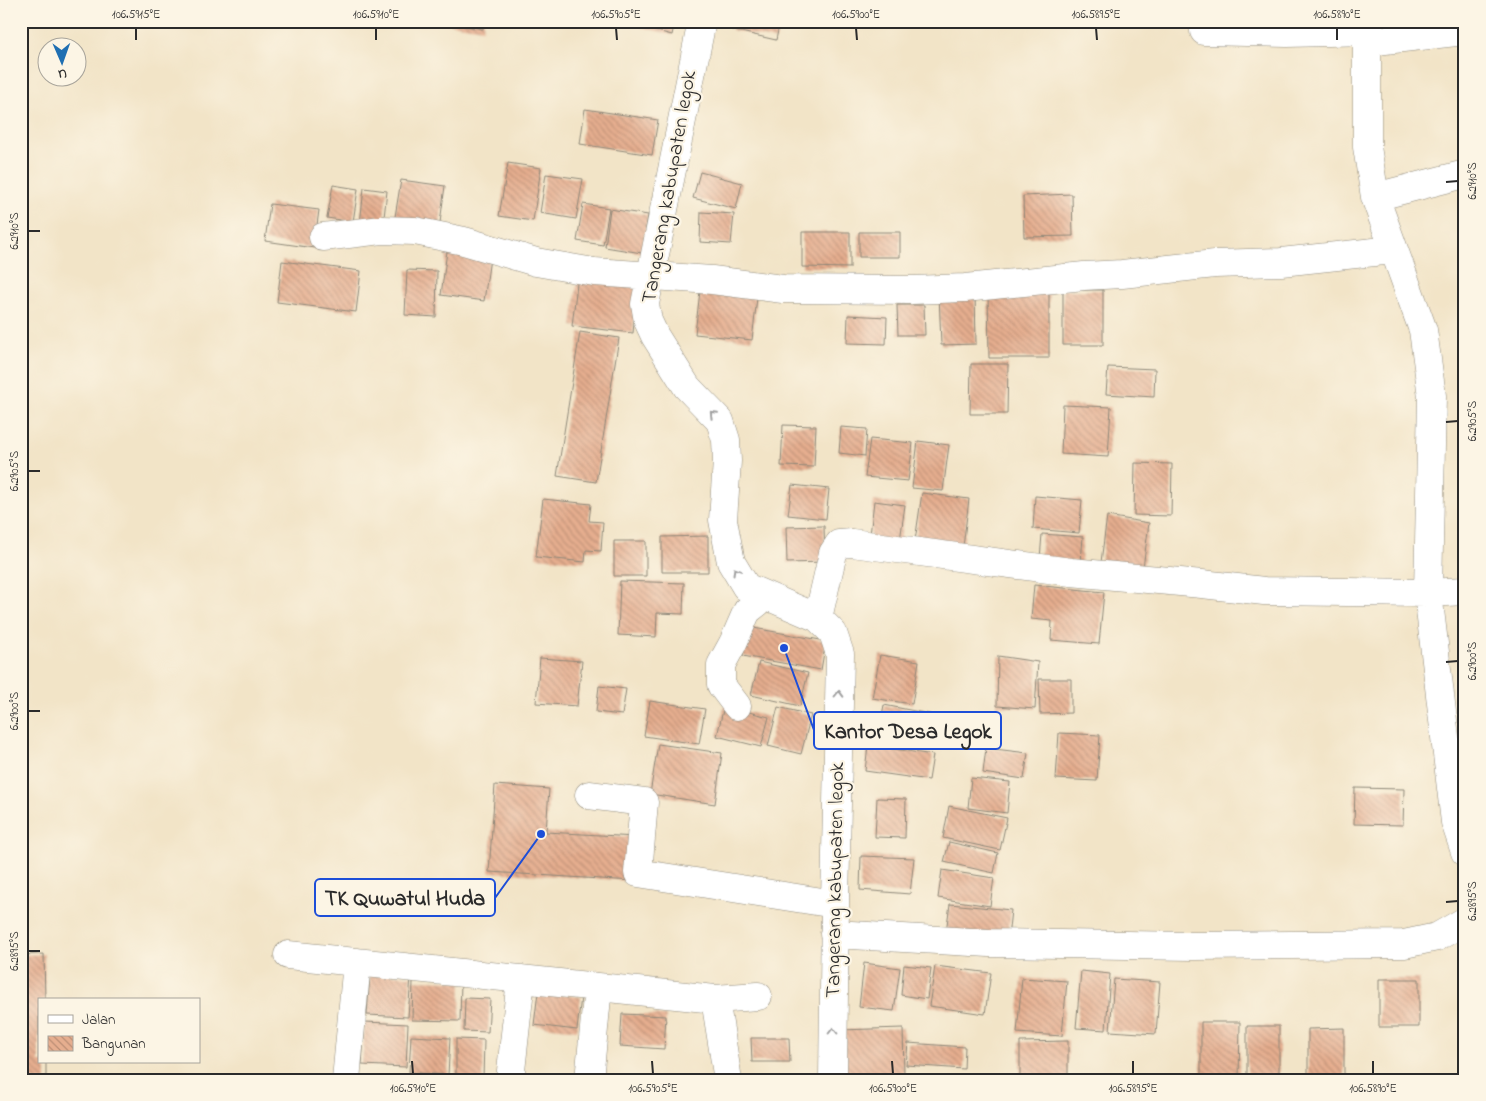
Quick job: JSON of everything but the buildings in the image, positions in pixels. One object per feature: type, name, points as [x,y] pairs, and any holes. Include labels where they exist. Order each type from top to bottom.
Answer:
[{"type":"street","name":"Tangerang kabupaten legok","points":[[702,21],[651,275],[646,304],[648,321],[655,336],[687,387],[720,421],[726,440],[727,461],[723,520],[731,562],[746,588],[818,618],[833,633],[840,654],[834,904],[833,1080]]},
{"type":"street","points":[[1204,32],[1287,33],[1465,30]]},
{"type":"street","points":[[1369,31],[1367,147],[1375,197],[1422,330],[1432,396],[1428,593],[1455,822],[1465,852]]},
{"type":"street","points":[[1375,197],[1465,174]]},
{"type":"street","points":[[323,238],[382,230],[415,231],[464,241],[536,262],[594,272],[712,280],[783,289],[912,290],[965,288],[1215,264],[1281,262],[1393,250]]},
{"type":"street","points":[[818,618],[833,553],[839,544],[852,543],[1071,572],[1264,590],[1428,593],[1465,590]]},
{"type":"street","points":[[737,706],[721,685],[720,665],[733,643],[746,611],[766,596]]},
{"type":"street","points":[[589,795],[644,802],[638,873],[834,904]]},
{"type":"street","points":[[834,934],[989,943],[1193,946],[1404,944],[1437,937],[1465,921]]},
{"type":"street","points":[[288,955],[715,999],[758,996]]},
{"type":"street","points":[[346,1080],[357,962]]},
{"type":"street","points":[[510,1080],[521,979]]},
{"type":"street","points":[[589,1080],[598,987]]},
{"type":"street","points":[[715,999],[728,1080]]},
{"type":"place","name":"Kantor Desa Legok","points":[[784,648]]},
{"type":"place","name":"TK Quwatul Huda","points":[[541,834]]}]
